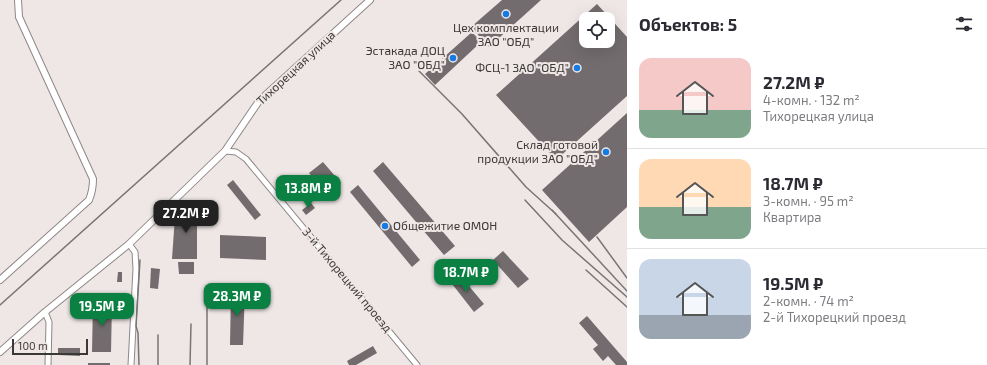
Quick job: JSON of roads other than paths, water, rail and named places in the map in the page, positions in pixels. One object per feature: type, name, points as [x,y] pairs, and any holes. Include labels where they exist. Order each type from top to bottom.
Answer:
[{"type":"street","points":[[0,280],[89,200],[93,185],[75,140],[19,17],[18,0]]},
{"type":"street","name":"Тихорецкая улица","points":[[0,352],[45,312],[129,244],[225,151],[259,100],[370,0]]},
{"type":"street","name":"3-й Тихорецкий проезд","points":[[225,151],[236,152],[246,159],[417,365]]},
{"type":"street","points":[[129,244],[135,252],[136,269],[131,365]]},
{"type":"street","points":[[45,312],[49,322],[48,365]]},
{"type":"railway","points":[[0,305],[341,0]]},
{"type":"railway","points":[[419,71],[462,114],[526,187],[556,214]]},
{"type":"railway","points":[[525,200],[562,240],[627,297]]},
{"type":"railway","points":[[552,210],[627,291]]},
{"type":"railway","points":[[597,237],[627,278]]},
{"type":"railway","points":[[139,365],[138,333],[136,326],[140,260]]},
{"type":"railway","points":[[586,270],[627,307]]},
{"type":"railway","points":[[207,294],[207,365]]},
{"type":"railway","points":[[190,365],[191,324]]},
{"type":"railway","points":[[158,335],[158,365]]},
{"type":"place","name":"Цех комплектации ЗАО \"ОБД\"","points":[[506,14]]},
{"type":"place","name":"Эстакада ДОЦ ЗАО \"ОБД\"","points":[[453,58]]},
{"type":"place","name":"ФСЦ-1 ЗАО \"ОБД\"","points":[[577,68]]},
{"type":"place","name":"Склад готовой продукции ЗАО \"ОБД\"","points":[[606,152]]},
{"type":"place","name":"Общежитие ОМОН","points":[[385,226]]}]
